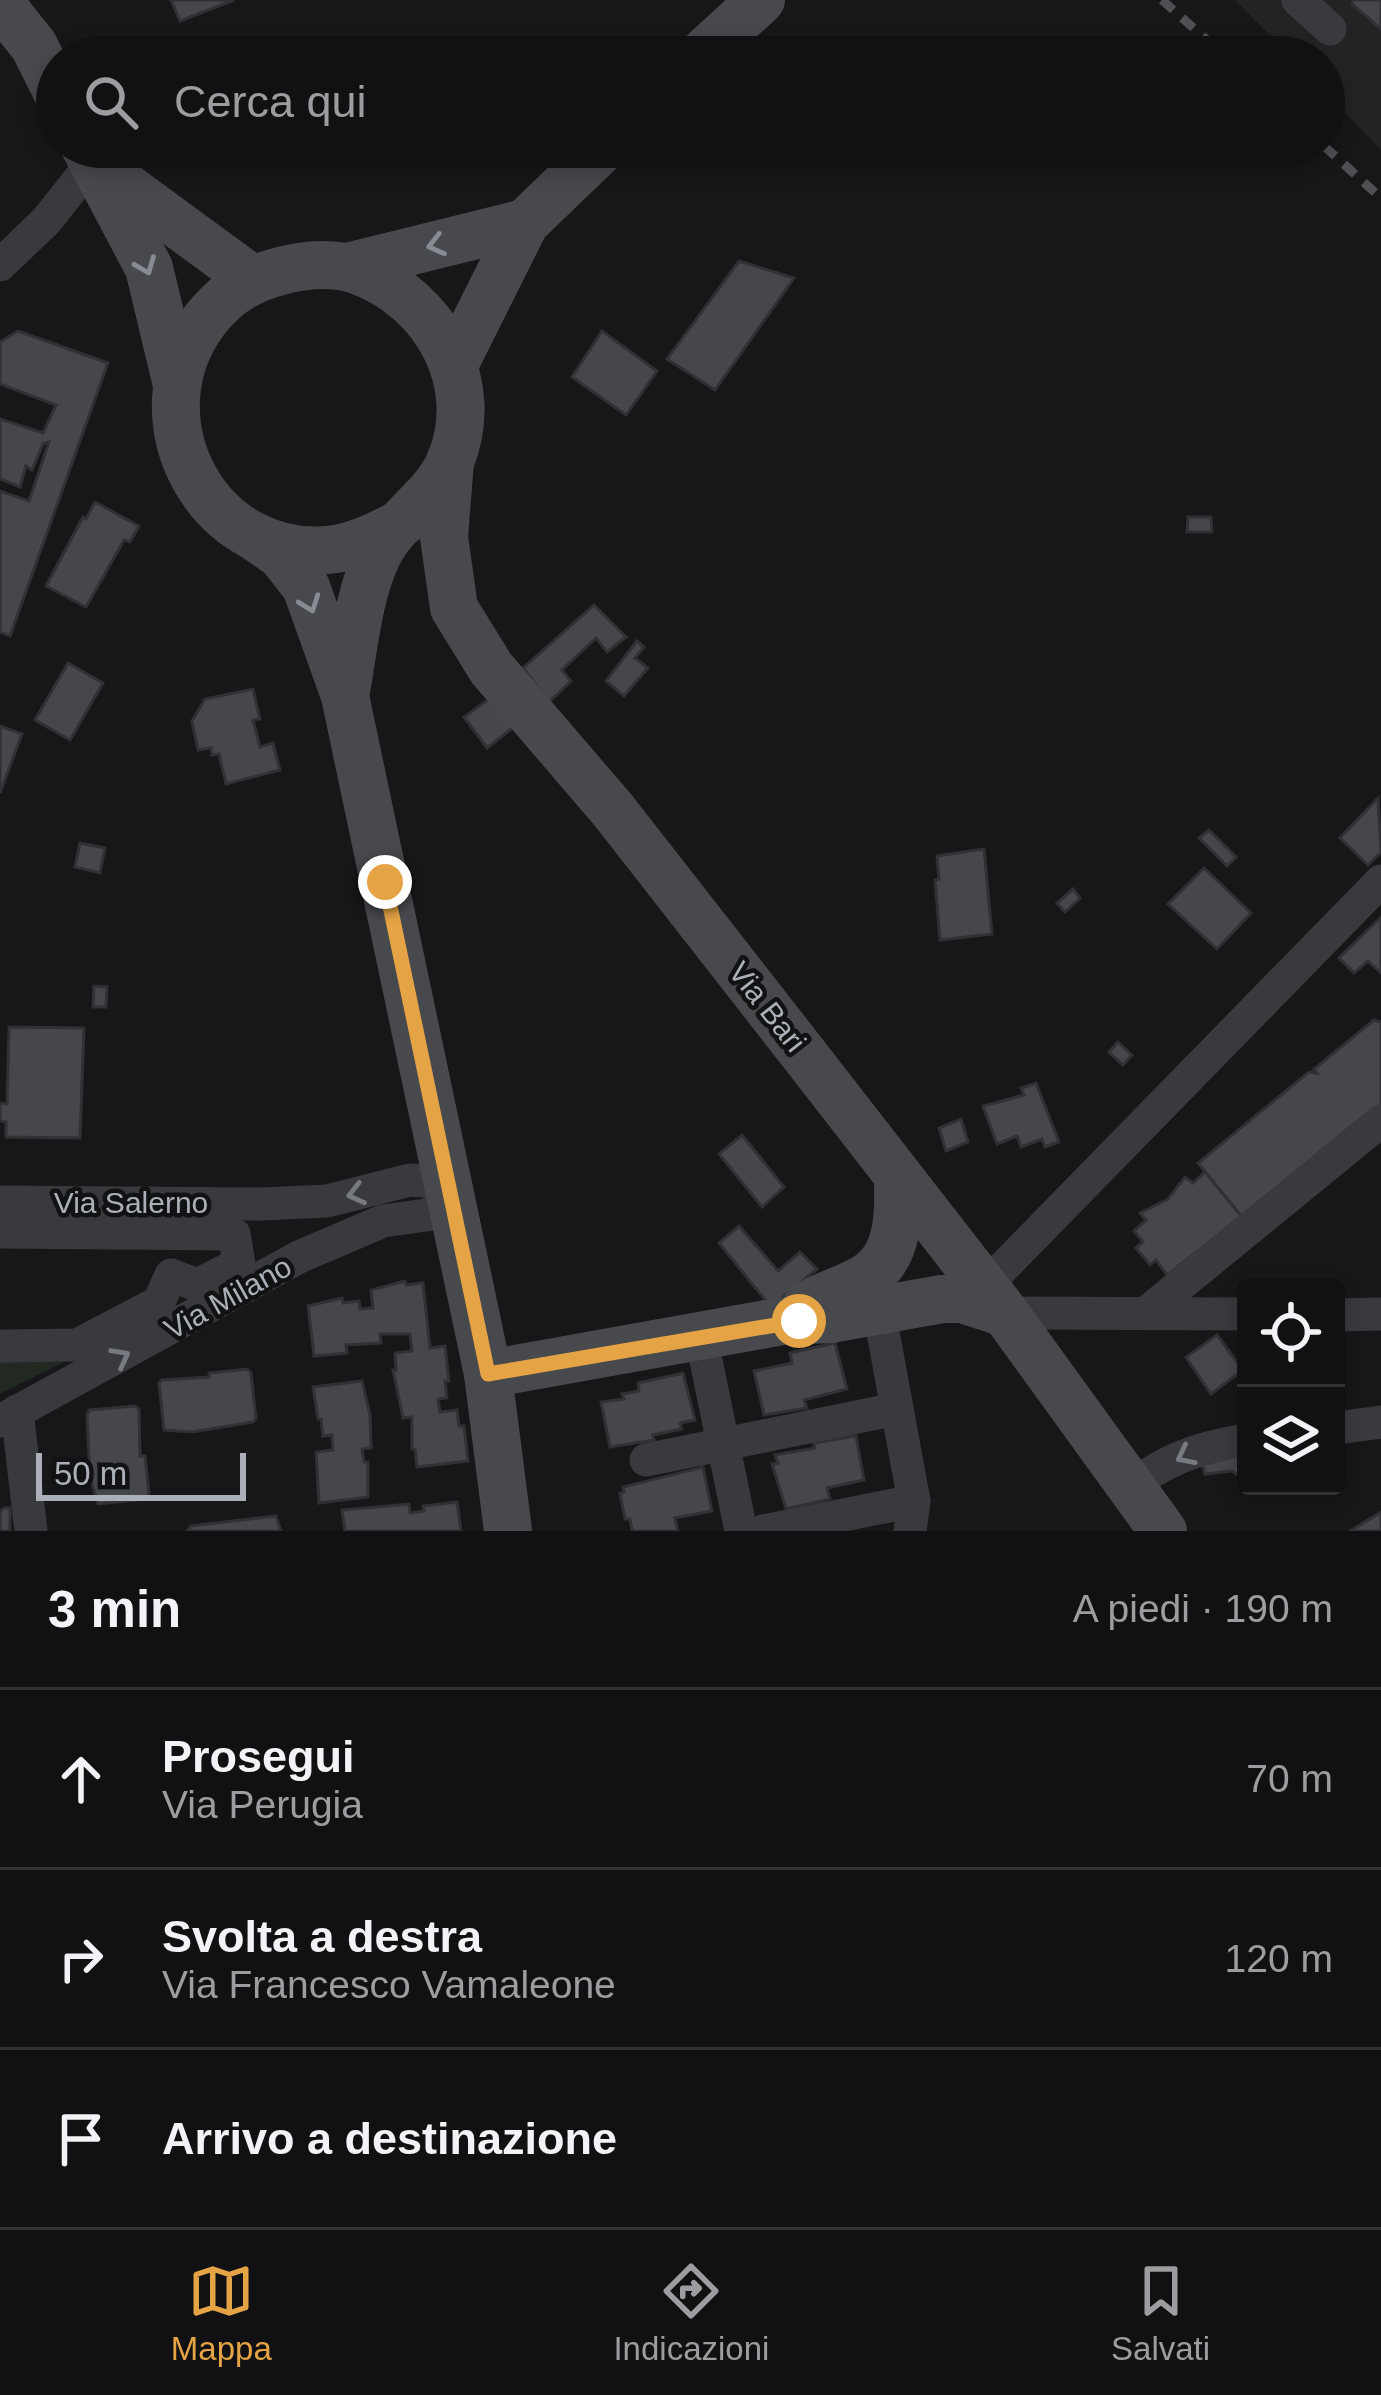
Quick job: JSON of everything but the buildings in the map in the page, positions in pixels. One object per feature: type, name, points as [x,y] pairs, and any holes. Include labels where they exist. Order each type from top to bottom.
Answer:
[{"type":"main road","points":[[722,36],[761,0]]},
{"type":"main road","points":[[0,3],[32,23]]},
{"type":"main road","points":[[96,168],[149,268],[176,381],[175,425],[187,467],[212,504],[281,555],[306,587],[344,696],[488,1374],[508,1531]]},
{"type":"main road","points":[[106,168],[252,279]]},
{"type":"main road","points":[[454,365],[525,223],[582,168]]},
{"type":"main road","points":[[176,381],[190,339],[217,305],[252,279],[299,265],[347,267],[525,223]]},
{"type":"main road","points":[[344,696],[378,553],[424,502],[450,461],[461,413],[454,365],[438,331],[414,302],[383,280],[347,267]]},
{"type":"main road","name":"Via Bari","points":[[450,461],[443,515],[454,608],[491,668],[613,810],[898,1180],[940,1292],[1131,1489],[1163,1531]]},
{"type":"main road","points":[[247,531],[289,547],[335,549],[379,536],[403,522]]},
{"type":"main road","points":[[898,1180],[899,1221],[890,1246],[940,1292]]},
{"type":"main road","points":[[488,1374],[783,1321],[811,1303],[940,1292]]},
{"type":"street","points":[[1298,0],[1330,29]]},
{"type":"street","points":[[0,265],[46,221],[81,168]]},
{"type":"street","points":[[763,1531],[912,1516],[888,1364],[940,1292],[1381,881]]},
{"type":"street","points":[[1146,1313],[1381,1121]]},
{"type":"street","name":"Via Salerno","points":[[0,1202],[327,1202],[410,1180],[450,1183]]},
{"type":"street","name":"Via Milano","points":[[9,1416],[299,1257],[383,1221],[433,1214],[450,1183]]},
{"type":"street","points":[[262,1204],[284,1217],[299,1238],[299,1257]]},
{"type":"street","points":[[0,1232],[234,1234],[239,1264],[197,1285],[171,1275],[160,1302],[77,1345],[0,1346]]},
{"type":"street","points":[[940,1292],[1146,1313],[1237,1314]]},
{"type":"street","points":[[1345,1315],[1381,1314]]},
{"type":"street","points":[[701,1336],[741,1531]]},
{"type":"street","points":[[646,1460],[896,1409]]},
{"type":"street","points":[[9,1416],[31,1531]]},
{"type":"street","points":[[1345,1427],[1381,1422]]},
{"type":"street","points":[[1131,1489],[1142,1478],[1206,1446],[1237,1441]]},
{"type":"shaded area","points":[[1235,0],[1381,0],[1381,150],[1345,113],[1345,36],[1270,36]]},
{"type":"shaded area","points":[[125,1332],[0,1394],[0,1346]]},
{"type":"railway","points":[[1162,0],[1202,36]]},
{"type":"railway","points":[[1345,165],[1381,198]]},
{"type":"route","points":[[385,882],[488,1374],[799,1321]]}]
